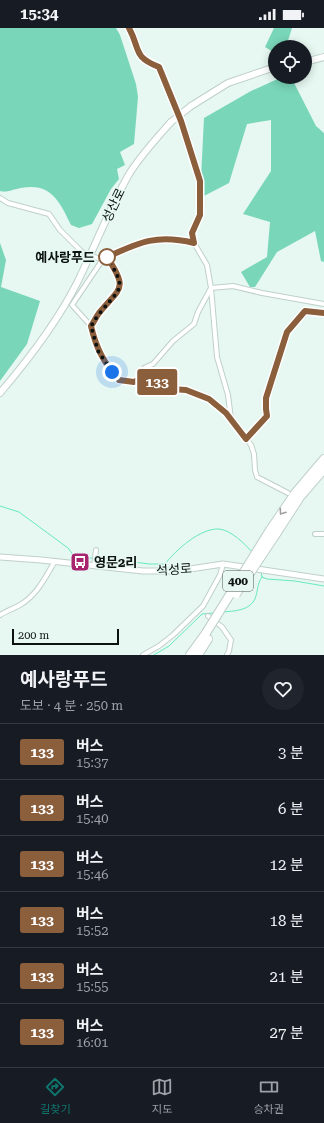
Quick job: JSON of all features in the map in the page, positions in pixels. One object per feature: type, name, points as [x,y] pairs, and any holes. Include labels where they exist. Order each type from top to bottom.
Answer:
[{"type":"highway","name":"400","points":[[198,655],[208,634],[273,532],[296,492],[324,459]]},
{"type":"highway","name":"400","points":[[273,532],[324,469]]},
{"type":"highway","name":"400","points":[[190,655],[208,634]]},
{"type":"main road","points":[[312,60],[324,57]]},
{"type":"main road","name":"성산로","points":[[0,393],[18,372],[58,316],[78,281],[88,256],[128,175],[153,142],[171,122],[191,106],[228,83],[268,69]]},
{"type":"street","points":[[129,28],[140,55],[145,61],[159,67],[181,121],[200,181],[200,215],[192,233],[194,243],[207,265],[211,288],[217,357],[228,394],[231,419]]},
{"type":"street","points":[[0,198],[8,202],[49,214],[60,230],[88,256],[105,258],[138,244],[159,238],[194,243]]},
{"type":"street","points":[[105,258],[72,305],[91,326],[98,351],[105,364],[119,380],[134,382],[141,378],[144,368],[153,364],[173,341],[194,324],[198,312],[211,288]]},
{"type":"street","points":[[91,326],[99,314],[118,294],[120,289],[117,273],[105,258]]},
{"type":"street","points":[[211,288],[233,286],[269,295],[324,304]]},
{"type":"street","points":[[246,439],[267,416],[266,398],[287,332],[305,311],[324,313]]},
{"type":"street","points":[[141,378],[161,383],[171,389],[186,390],[200,394],[218,405],[246,439],[254,454],[257,476],[288,493]]},
{"type":"street","points":[[315,534],[324,534]]},
{"type":"street","points":[[94,563],[96,550]]},
{"type":"street","name":"석성로","points":[[0,557],[94,563],[143,571],[177,571],[223,564],[252,567],[324,579]]},
{"type":"street","points":[[0,615],[20,605],[34,595],[55,561]]},
{"type":"street","points":[[143,655],[164,642],[203,606],[220,575],[223,564]]},
{"type":"street","points":[[208,616],[222,627],[231,640],[230,651],[226,655]]},
{"type":"green space","points":[[0,28],[116,28],[120,35],[136,84],[138,97],[134,144],[120,152],[125,165],[117,169],[119,179],[111,189],[92,224],[79,228],[71,225],[63,209],[53,196],[40,188],[31,187],[0,191]]},
{"type":"green space","points":[[274,28],[292,28],[288,40],[268,40]]},
{"type":"green space","points":[[268,41],[268,49],[265,47]]},
{"type":"green space","points":[[268,83],[295,84],[316,126],[324,133],[324,262],[321,261],[315,231],[277,252],[255,287],[250,287],[241,272],[267,257],[270,222],[243,214],[271,171],[271,120],[247,124],[229,183],[200,198],[204,118],[251,91]]},
{"type":"green space","points":[[0,243],[6,260],[1,287],[40,301],[27,344],[0,381]]},
{"type":"waterway","points":[[0,506],[19,512],[68,548],[74,556],[93,558]]},
{"type":"waterway","points":[[96,557],[149,564],[165,564],[175,552],[196,536],[204,532],[219,529],[228,532],[242,541],[252,552]]},
{"type":"waterway","points":[[261,571],[262,577],[267,579],[295,581],[324,586]]},
{"type":"waterway","points":[[223,612],[241,610],[249,606],[255,599],[259,582],[262,577]]},
{"type":"waterway","points":[[154,655],[169,646],[202,614],[214,613]]},
{"type":"bus line","name":"133","points":[[129,28],[140,55],[145,61],[159,67],[181,121],[200,181],[200,215],[198,222],[193,228],[192,233],[194,243],[159,238],[138,244],[107,257],[117,273],[120,289],[118,294],[99,314],[91,326],[98,351],[105,364],[119,380],[134,382],[141,378],[161,383],[171,389],[186,390],[200,394],[218,405],[246,439],[267,416],[266,398],[274,378],[281,347],[287,332],[305,311],[311,310],[324,313]]},
{"type":"place","name":"예사랑푸드","points":[[107,257]]},
{"type":"place","name":"영문2리","points":[[80,562]]},
{"type":"route","points":[[107,257],[117,273],[120,289],[118,294],[99,314],[91,326],[98,351],[105,364],[112,372]]}]
